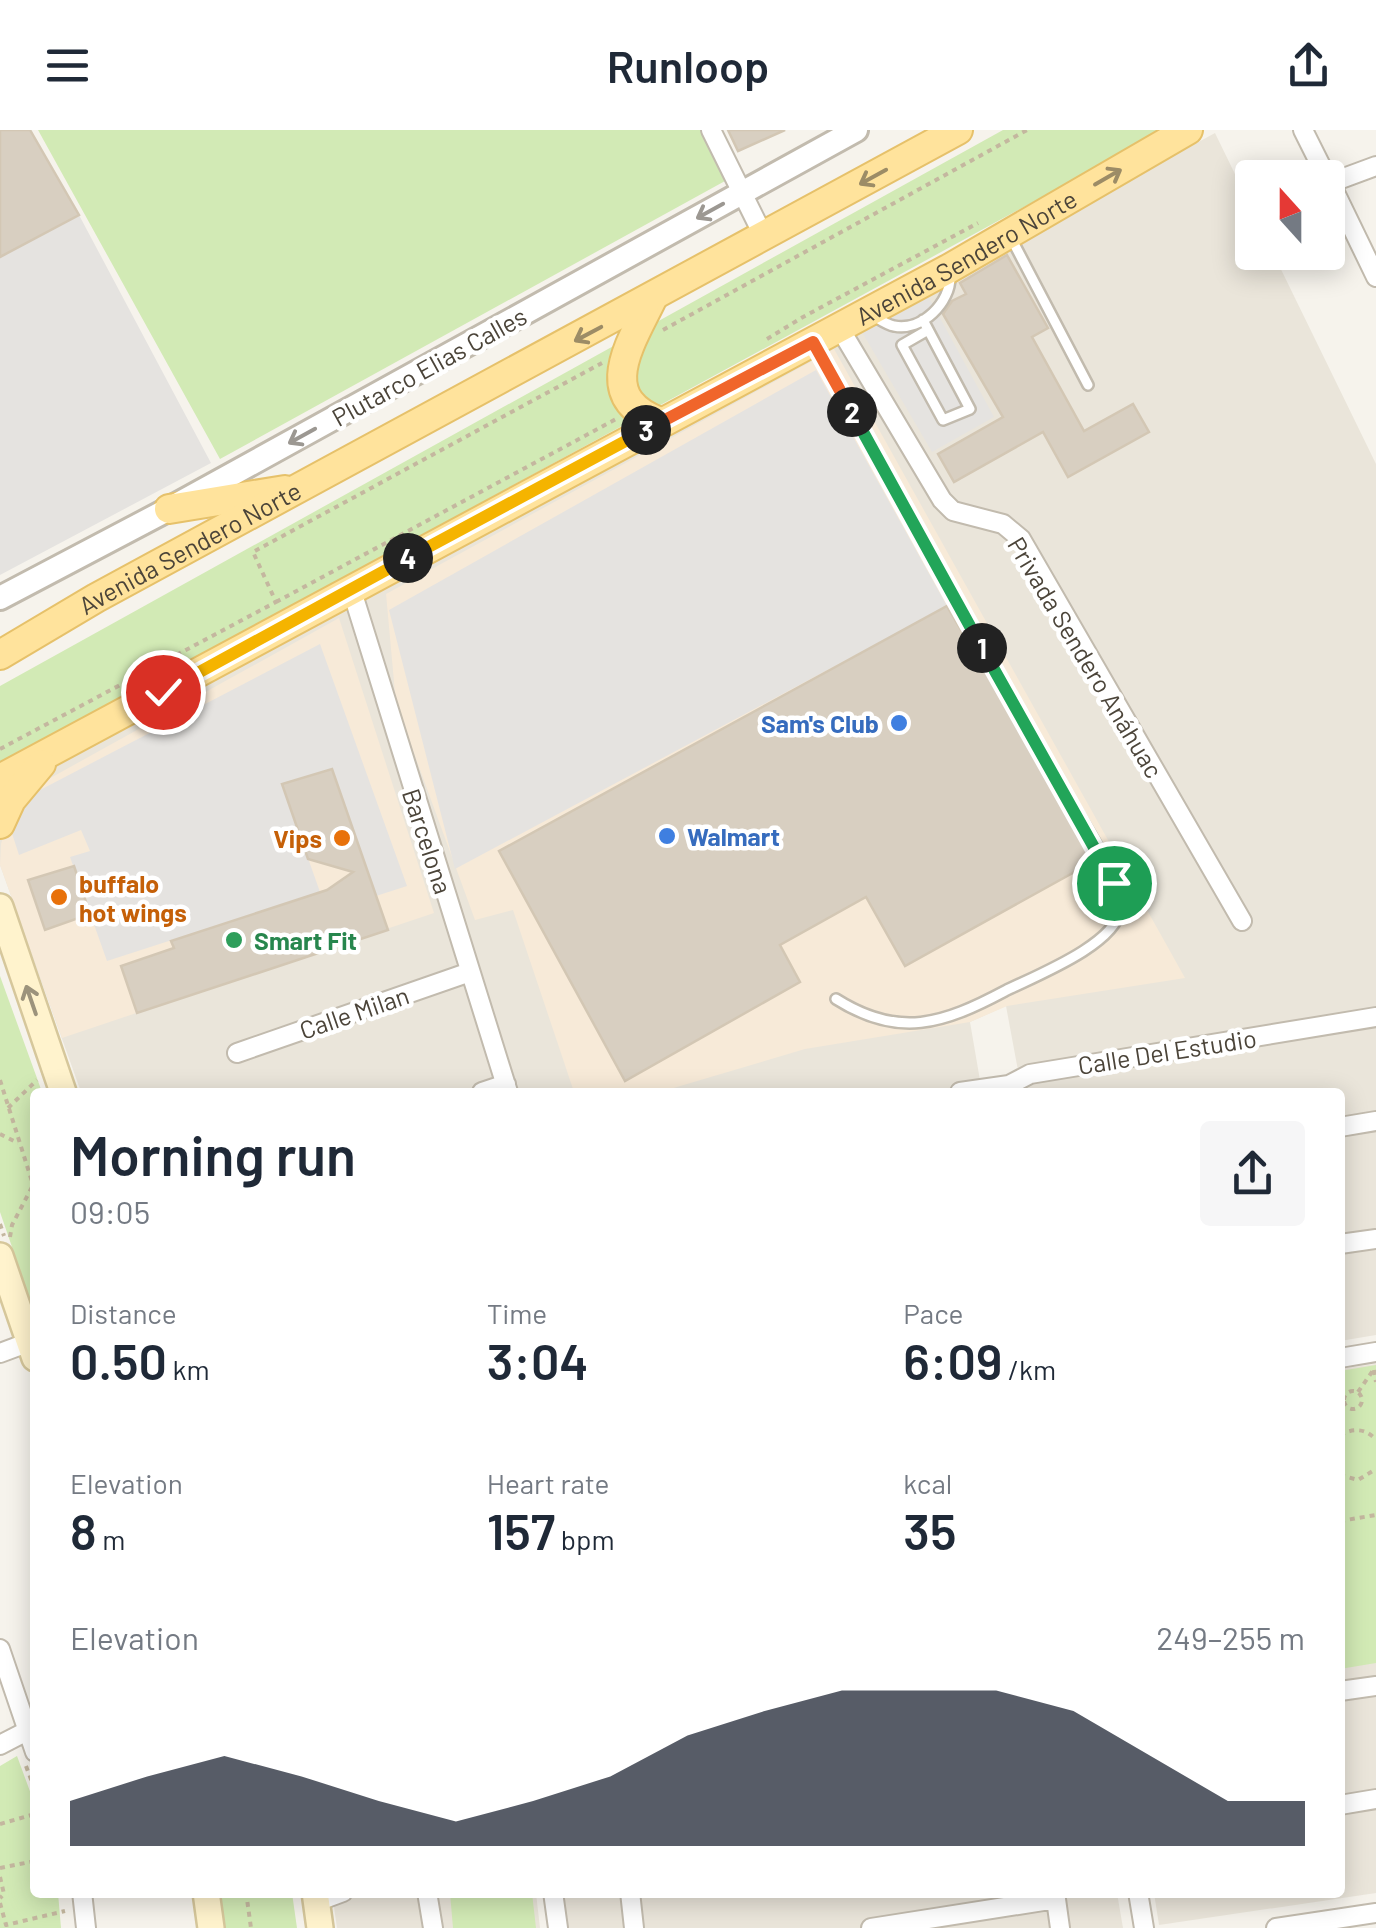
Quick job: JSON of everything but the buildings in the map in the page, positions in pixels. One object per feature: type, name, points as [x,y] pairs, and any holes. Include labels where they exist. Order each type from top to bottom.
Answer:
[{"type":"main road","name":"Avenida Sendero Norte","points":[[0,655],[96,598],[958,130]]},
{"type":"main road","name":"Avenida Sendero Norte","points":[[0,779],[950,268],[1000,225],[1188,130]]},
{"type":"main road","points":[[652,299],[622,363],[622,385],[634,409],[660,422]]},
{"type":"main road","points":[[169,509],[306,487]]},
{"type":"main road","points":[[0,824],[12,800],[48,755]]},
{"type":"main road","points":[[0,907],[62,1088]]},
{"type":"main road","points":[[4,1252],[30,1337]]},
{"type":"main road","points":[[207,1898],[211,1928]]},
{"type":"street","points":[[711,130],[764,237]]},
{"type":"street","name":"Plutarco Elias Calles","points":[[0,598],[742,194],[826,137],[856,130]]},
{"type":"street","points":[[1303,130],[1318,160]]},
{"type":"street","points":[[1345,175],[1376,166]]},
{"type":"street","points":[[1345,214],[1376,277]]},
{"type":"street","name":"Privada Sendero Anáhuac","points":[[840,327],[942,500],[953,511],[1003,524],[1021,539],[1242,921]]},
{"type":"street","name":"Barcelona","points":[[351,588],[507,1088]]},
{"type":"street","name":"Calle Milan","points":[[237,1052],[470,972]]},
{"type":"street","name":"Calle Del Estudio","points":[[1010,1088],[1030,1074],[1376,1017]]},
{"type":"street","points":[[1345,1125],[1376,1121]]},
{"type":"street","points":[[1345,1243],[1376,1238]]},
{"type":"street","points":[[0,1352],[30,1347]]},
{"type":"street","points":[[1345,1358],[1375,1361]]},
{"type":"street","points":[[0,1649],[30,1739]]},
{"type":"street","points":[[1345,1690],[1376,1686]]},
{"type":"street","points":[[0,1745],[27,1731]]},
{"type":"street","points":[[1345,1804],[1376,1799]]},
{"type":"street","points":[[83,1898],[86,1928]]},
{"type":"street","points":[[429,1898],[433,1928]]},
{"type":"street","points":[[555,1898],[558,1928]]},
{"type":"street","points":[[631,1898],[634,1928]]},
{"type":"street","points":[[871,1928],[1044,1898]]},
{"type":"street","points":[[1055,1898],[1060,1928]]},
{"type":"street","points":[[1139,1898],[1144,1928]]},
{"type":"street","points":[[1276,1928],[1376,1913]]},
{"type":"lane","points":[[1000,225],[1088,385]]},
{"type":"lane","points":[[867,312],[892,326],[923,320],[945,299],[950,288],[950,268]]},
{"type":"lane","points":[[923,320],[970,409],[942,420],[902,345],[928,330]]},
{"type":"lane","points":[[813,342],[1090,836],[1114,883],[1120,908],[1116,922],[1082,952],[972,1009],[942,1019],[911,1025],[890,1023],[872,1019],[836,999]]},
{"type":"path","points":[[276,602],[253,552],[1027,130]]},
{"type":"path","points":[[758,345],[803,316],[1000,225]]},
{"type":"path","points":[[0,749],[634,409]]},
{"type":"path","points":[[8,1108],[42,1077]]},
{"type":"path","points":[[0,1080],[30,1175]]},
{"type":"path","points":[[0,1134],[20,1144]]},
{"type":"path","points":[[4,1252],[12,1225],[30,1195]]},
{"type":"path","points":[[1358,1392],[1375,1361]]},
{"type":"path","points":[[1345,1433],[1365,1431],[1376,1440]]},
{"type":"path","points":[[1345,1476],[1358,1480],[1375,1472]]},
{"type":"path","points":[[1345,1520],[1376,1515]]},
{"type":"path","points":[[0,1824],[30,1815]]},
{"type":"path","points":[[0,1868],[30,1863]]},
{"type":"path","points":[[0,1877],[6,1924],[65,1912]]},
{"type":"path","points":[[247,1898],[252,1928]]},
{"type":"shaded area","points":[[1215,133],[1235,174],[1235,270],[1281,270],[1376,464],[1376,1335],[1345,1340],[1345,1088],[1021,1088],[1006,1006],[970,1022],[981,1088],[80,1088],[0,865],[0,796]]},
{"type":"shaded area","points":[[79,215],[211,463],[0,575],[0,257]]},
{"type":"shaded area","points":[[928,296],[994,417],[932,452],[862,332]]},
{"type":"shaded area","points":[[834,349],[1185,978],[1007,1006],[970,1022],[805,1049],[673,1088],[573,1088],[513,910],[475,920],[396,704],[386,594]]},
{"type":"shaded area","points":[[816,370],[947,606],[455,869],[389,610]]},
{"type":"shaded area","points":[[339,618],[434,913],[62,1038],[0,865],[1,844],[10,814],[27,791]]},
{"type":"shaded area","points":[[320,644],[407,886],[376,896],[331,769],[282,785],[320,892],[107,961],[70,857],[90,851],[81,830],[19,855],[8,821],[19,801]]},
{"type":"shaded area","points":[[1376,1364],[1376,1893],[1345,1898],[1345,1368]]},
{"type":"shaded area","points":[[333,1898],[537,1898],[540,1928],[337,1928]]},
{"type":"shaded area","points":[[565,1898],[1118,1898],[1123,1928],[568,1928]]},
{"type":"shaded area","points":[[1155,1898],[1342,1898],[1159,1925]]},
{"type":"green space","points":[[38,130],[700,130],[725,181],[220,459]]},
{"type":"green space","points":[[1003,130],[1165,130],[0,765],[0,686]]},
{"type":"green space","points":[[0,976],[41,1088],[30,1088],[30,1299],[0,1212]]},
{"type":"green space","points":[[1376,1365],[1376,1663],[1345,1668],[1345,1370]]},
{"type":"green space","points":[[17,1756],[30,1791],[30,1898],[58,1898],[61,1928],[0,1928],[0,1766]]},
{"type":"green space","points":[[219,1898],[293,1898],[297,1928],[223,1928]]},
{"type":"green space","points":[[450,1898],[533,1898],[536,1928],[453,1928]]},
{"type":"place","name":"Sam's Club","points":[[899,723]]},
{"type":"place","name":"Walmart","points":[[667,836]]},
{"type":"place","name":"Vips","points":[[342,838]]},
{"type":"place","name":"buffalo hot wings","points":[[59,897]]},
{"type":"place","name":"Smart Fit","points":[[234,940]]},
{"type":"route","points":[[163,692],[813,342],[1114,883]]}]
